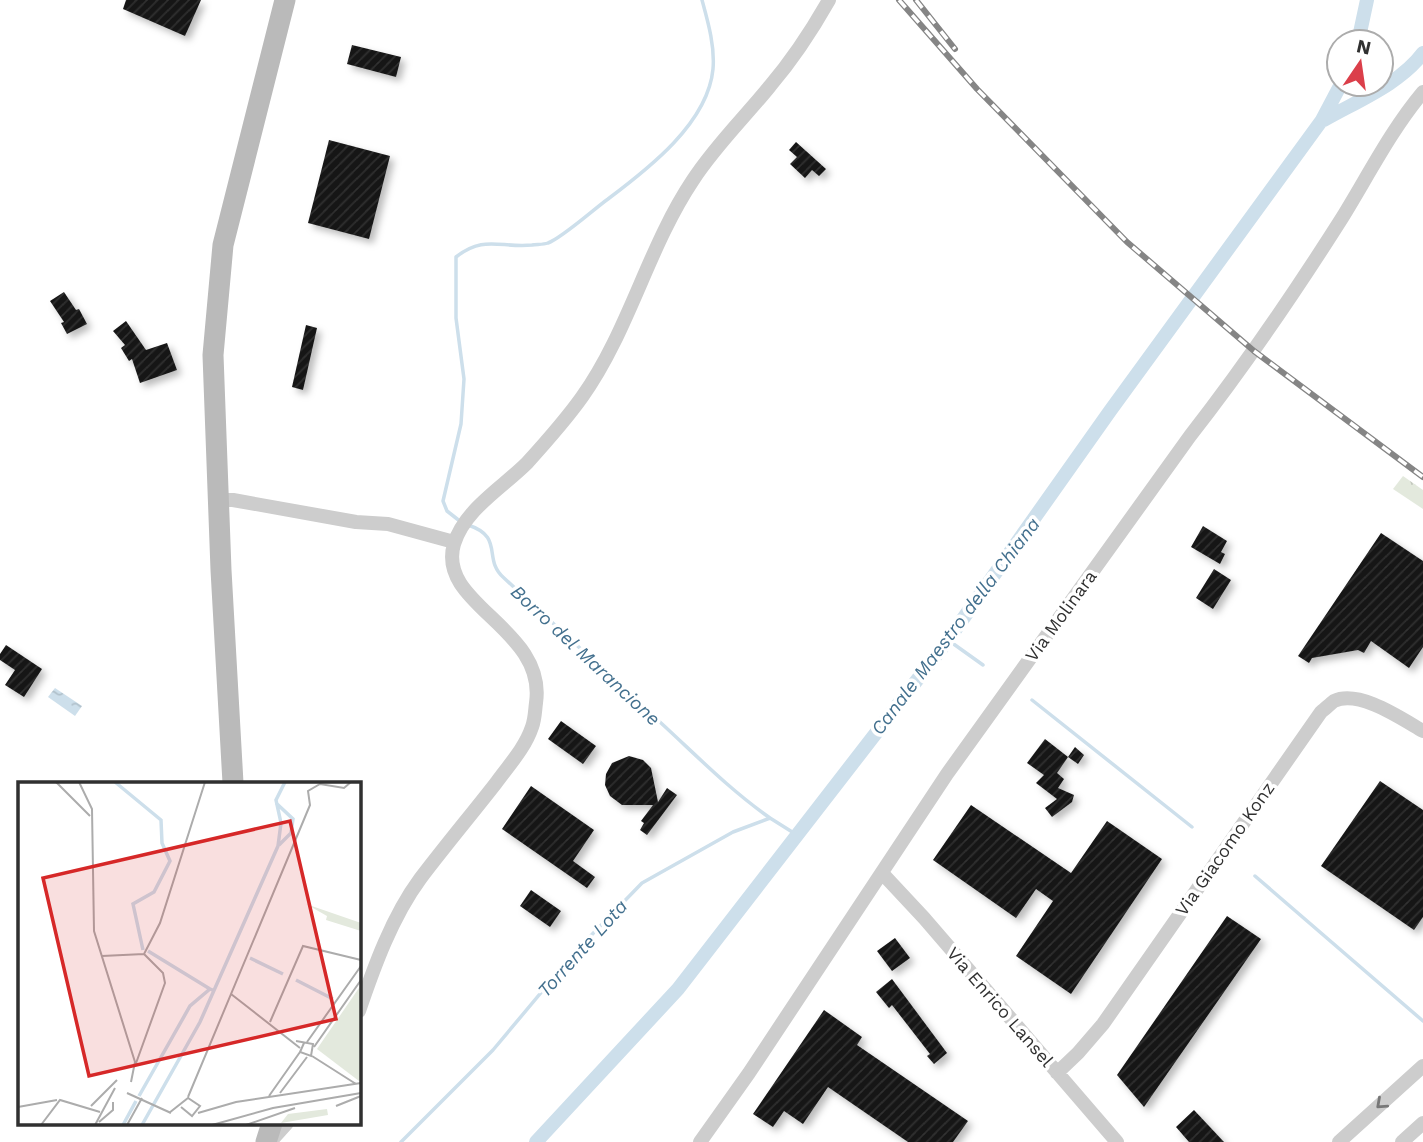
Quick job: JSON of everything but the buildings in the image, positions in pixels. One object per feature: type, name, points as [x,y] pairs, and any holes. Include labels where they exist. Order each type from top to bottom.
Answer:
[{"type":"main road","points":[[233,782],[213,355],[223,245],[285,0]]},
{"type":"main road","points":[[268,1142],[272,1124]]},
{"type":"street","points":[[360,1009],[390,933],[419,881],[521,751],[533,726],[537,697],[536,673],[529,657],[510,633],[477,603],[457,580],[452,560],[454,542],[484,500],[525,465],[583,396],[608,354],[668,224],[693,180],[809,36],[829,0]]},
{"type":"street","name":"Via Molinara","points":[[700,1142],[749,1073],[947,774],[1190,436],[1227,389],[1341,219],[1408,110],[1423,92]]},
{"type":"street","points":[[219,500],[233,500],[356,522],[388,524],[454,542]]},
{"type":"street","name":"Via Giacomo Konz","points":[[1057,1073],[1079,1053],[1103,1024],[1321,712],[1336,701],[1353,699],[1375,704],[1423,731]]},
{"type":"street","name":"Via Enrico Lansel","points":[[882,873],[1117,1142]]},
{"type":"street","points":[[1339,1142],[1423,1066]]},
{"type":"street","points":[[1402,1142],[1423,1123]]},
{"type":"street","points":[[268,1142],[286,1124]]},
{"type":"green space","points":[[1403,476],[1423,490],[1423,509],[1393,489]]},
{"type":"water","points":[[55,688],[82,706],[75,716],[48,697]]},
{"type":"waterway","name":"Borro del Marancione","points":[[461,522],[447,511],[443,501],[461,424],[464,379],[456,318],[456,257],[466,250],[484,244],[532,245],[546,244],[554,240],[641,174],[674,143],[700,108],[709,89],[713,69],[712,43],[702,0]]},
{"type":"waterway","name":"Canale Maestro della Chiana","points":[[1361,28],[1367,0]]},
{"type":"waterway","points":[[1324,120],[1390,83],[1423,53]]},
{"type":"waterway","name":"Canale Maestro della Chiana","points":[[536,1142],[678,989],[948,640],[1110,411],[1322,120],[1334,98]]},
{"type":"waterway","name":"Borro del Marancione","points":[[468,525],[486,536],[490,542],[494,563],[504,578],[714,772],[770,818]]},
{"type":"waterway","points":[[948,640],[983,665]]},
{"type":"waterway","points":[[1032,700],[1192,827]]},
{"type":"waterway","name":"Torrente Lota","points":[[401,1142],[493,1050],[575,952],[642,883],[733,832],[770,818],[797,835]]},
{"type":"waterway","points":[[1255,876],[1423,1021]]},
{"type":"railway","points":[[899,0],[977,89],[1127,242],[1254,351],[1423,477]]},
{"type":"railway","points":[[916,0],[955,49]]}]
